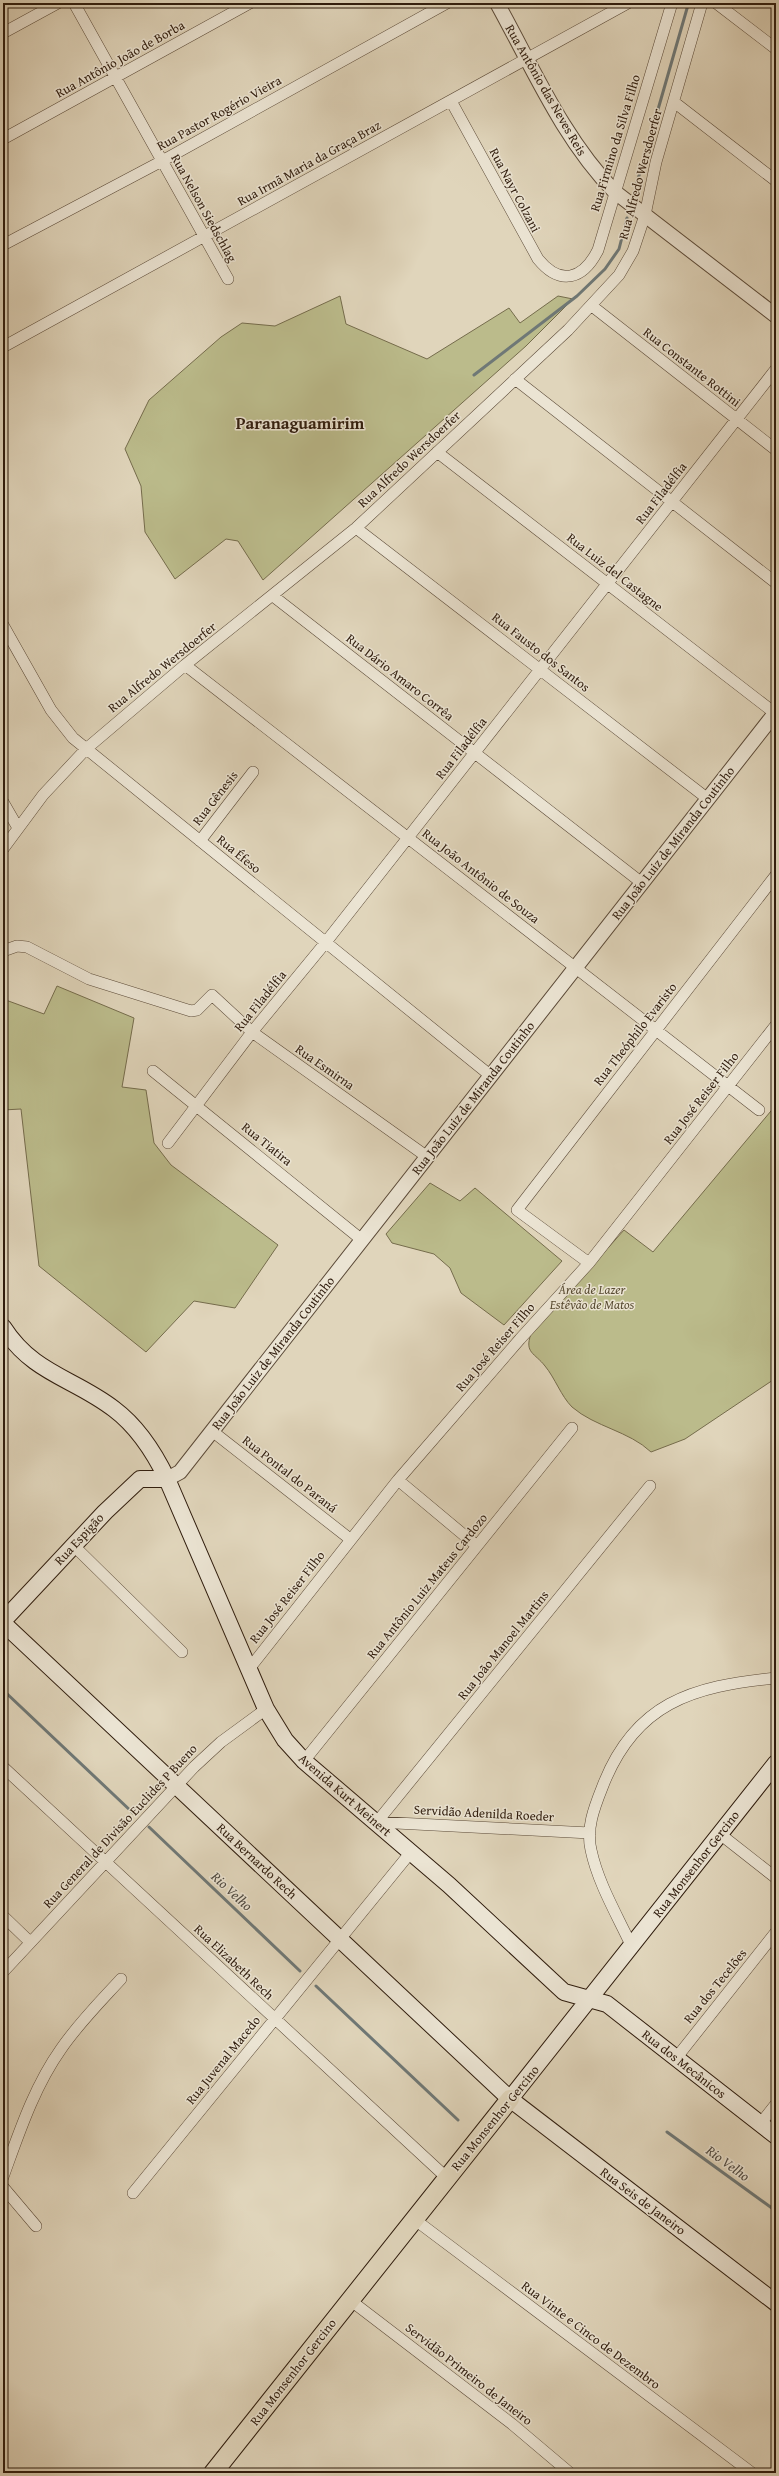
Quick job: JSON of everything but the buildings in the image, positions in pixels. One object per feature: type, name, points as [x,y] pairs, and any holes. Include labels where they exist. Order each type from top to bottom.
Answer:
[{"type":"main road","points":[[3,1327],[24,1354],[38,1364],[113,1408],[132,1425],[144,1439],[148,1458],[140,1479],[167,1479]]},
{"type":"main road","name":"Avenida Kurt Meinert","points":[[144,1439],[167,1479],[266,1709],[285,1740],[304,1761],[329,1784],[377,1822],[411,1852],[564,1992],[589,1999]]},
{"type":"main road","name":"Rua Espigão","points":[[3,1622],[73,1545],[140,1479]]},
{"type":"main road","name":"Rua Bernardo Rech","points":[[3,1622],[510,2099]]},
{"type":"main road","name":"Rua Monsenhor Gercino","points":[[213,2473],[776,1763]]},
{"type":"main road","name":"Rua dos Mecânicos","points":[[589,1999],[607,2004],[677,2057],[776,2136]]},
{"type":"main road","name":"Rua Seis de Janeiro","points":[[510,2099],[776,2303]]},
{"type":"street","points":[[3,33],[58,3]]},
{"type":"street","name":"Rua Nelson Siedschlag","points":[[74,3],[228,280]]},
{"type":"street","name":"Rua Antônio João de Borba","points":[[3,139],[250,3]]},
{"type":"street","name":"Rua Pastor Rogério Vieira","points":[[3,245],[162,161],[447,3]]},
{"type":"street","name":"Rua Antônio das Neves Reis","points":[[497,3],[581,154],[615,192],[776,316]]},
{"type":"street","name":"Rua Irmã Maria da Graça Braz","points":[[3,347],[628,3]]},
{"type":"street","name":"Rua Firmino da Silva Filho","points":[[568,277],[583,270],[594,258],[672,3]]},
{"type":"street","name":"Rua Alfredo Wersdoerfer","points":[[3,849],[43,796],[86,749],[185,665],[356,528],[592,306],[627,264],[645,215],[656,162],[702,3]]},
{"type":"street","points":[[716,3],[776,49]]},
{"type":"street","name":"Rua Nayr Colzani","points":[[451,101],[538,259],[552,273],[568,277]]},
{"type":"street","points":[[674,102],[776,181]]},
{"type":"street","name":"Rua Constante Rottini","points":[[592,306],[776,450]]},
{"type":"street","name":"Rua Filadélfia","points":[[168,1144],[252,1032],[326,942],[776,369]]},
{"type":"street","points":[[515,379],[776,583]]},
{"type":"street","name":"Rua Luiz del Castagne","points":[[437,452],[776,713]]},
{"type":"street","name":"Rua Fausto dos Santos","points":[[356,528],[708,799]]},
{"type":"street","name":"Rua Dário Amaro Corrêa","points":[[273,596],[642,884]]},
{"type":"street","name":"Rua Éfeso","points":[[3,625],[57,720],[86,749],[491,1076]]},
{"type":"street","name":"Rua João Antônio de Souza","points":[[185,665],[759,1110]]},
{"type":"street","name":"Rua João Luiz de Miranda Coutinho","points":[[167,1479],[180,1472],[426,1156],[491,1076],[776,713]]},
{"type":"street","name":"Rua Gênesis","points":[[200,841],[253,772]]},
{"type":"street","points":[[3,802],[18,828]]},
{"type":"street","name":"Rua Theóphilo Evaristo","points":[[589,1263],[517,1210],[776,875]]},
{"type":"street","name":"Rua Esmirna","points":[[3,951],[17,946],[27,947],[89,979],[191,1011],[197,1010],[212,995],[252,1032],[426,1156]]},
{"type":"street","name":"Rua José Reiser Filho","points":[[249,1669],[350,1538],[398,1480],[520,1338],[589,1263],[776,1025]]},
{"type":"street","name":"Rua Tiatira","points":[[153,1071],[362,1240]]},
{"type":"street","name":"Rua Antônio Luiz Mateus Cardozo","points":[[304,1761],[572,1428]]},
{"type":"street","name":"Rua Pontal do Paraná","points":[[212,1431],[350,1538]]},
{"type":"street","points":[[398,1480],[477,1546]]},
{"type":"street","name":"Rua João Manoel Martins","points":[[377,1822],[650,1486]]},
{"type":"street","points":[[73,1545],[182,1652]]},
{"type":"street","points":[[632,1945],[600,1876],[591,1850],[590,1833],[596,1802],[614,1761],[629,1736],[640,1725],[692,1693],[735,1682],[776,1678]]},
{"type":"street","name":"Rua General de Divisão Euclides P Bueno","points":[[3,1972],[104,1861],[208,1753],[266,1709]]},
{"type":"street","name":"Rua Elizabeth Rech","points":[[3,1767],[446,2178]]},
{"type":"street","name":"Servidão Adenilda Roeder","points":[[377,1822],[590,1833]]},
{"type":"street","points":[[720,1834],[776,1878]]},
{"type":"street","name":"Rua Juvenal Macedo","points":[[133,2193],[411,1852]]},
{"type":"street","points":[[3,1916],[30,1942]]},
{"type":"street","name":"Rua dos Tecelões","points":[[677,2057],[776,1932]]},
{"type":"street","points":[[3,2177],[35,2094],[52,2062],[73,2032],[121,1979]]},
{"type":"street","points":[[761,2124],[776,2104]]},
{"type":"street","points":[[3,2187],[36,2226]]},
{"type":"street","name":"Rua Vinte e Cinco de Dezembro","points":[[414,2219],[752,2473]]},
{"type":"street","name":"Servidão Primeiro de Janeiro","points":[[350,2300],[512,2424],[570,2473]]},
{"type":"green space","points":[[340,296],[346,324],[427,359],[509,308],[520,323],[558,296],[573,299],[526,346],[263,580],[238,541],[226,539],[175,579],[145,532],[141,486],[125,449],[149,400],[221,337],[242,323],[275,326]]},
{"type":"green space","points":[[57,986],[134,1018],[122,1087],[146,1090],[154,1143],[171,1165],[278,1245],[235,1308],[194,1301],[146,1352],[39,1266],[21,1109],[3,1110],[3,999],[44,1014]]},
{"type":"green space","name":"Área de Lazer Estêvão de Matos","points":[[776,1105],[776,1378],[685,1439],[651,1452],[633,1439],[591,1420],[572,1407],[549,1371],[530,1349],[529,1340],[531,1334],[624,1230],[653,1252]]},
{"type":"green space","points":[[430,1183],[460,1201],[475,1188],[562,1261],[504,1325],[461,1293],[450,1268],[434,1254],[392,1243],[386,1234]]},
{"type":"waterway","points":[[636,186],[688,5]]},
{"type":"waterway","points":[[474,375],[577,296],[605,269],[619,249],[627,218]]},
{"type":"waterway","name":"Rio Velho","points":[[3,1690],[133,1813]]},
{"type":"waterway","name":"Rio Velho","points":[[149,1827],[300,1971]]},
{"type":"waterway","name":"Rio Velho","points":[[316,1986],[458,2120]]},
{"type":"waterway","name":"Rio Velho","points":[[667,2132],[776,2211]]},
{"type":"district","name":"Paranaguamirim","points":[[300,422]]}]
